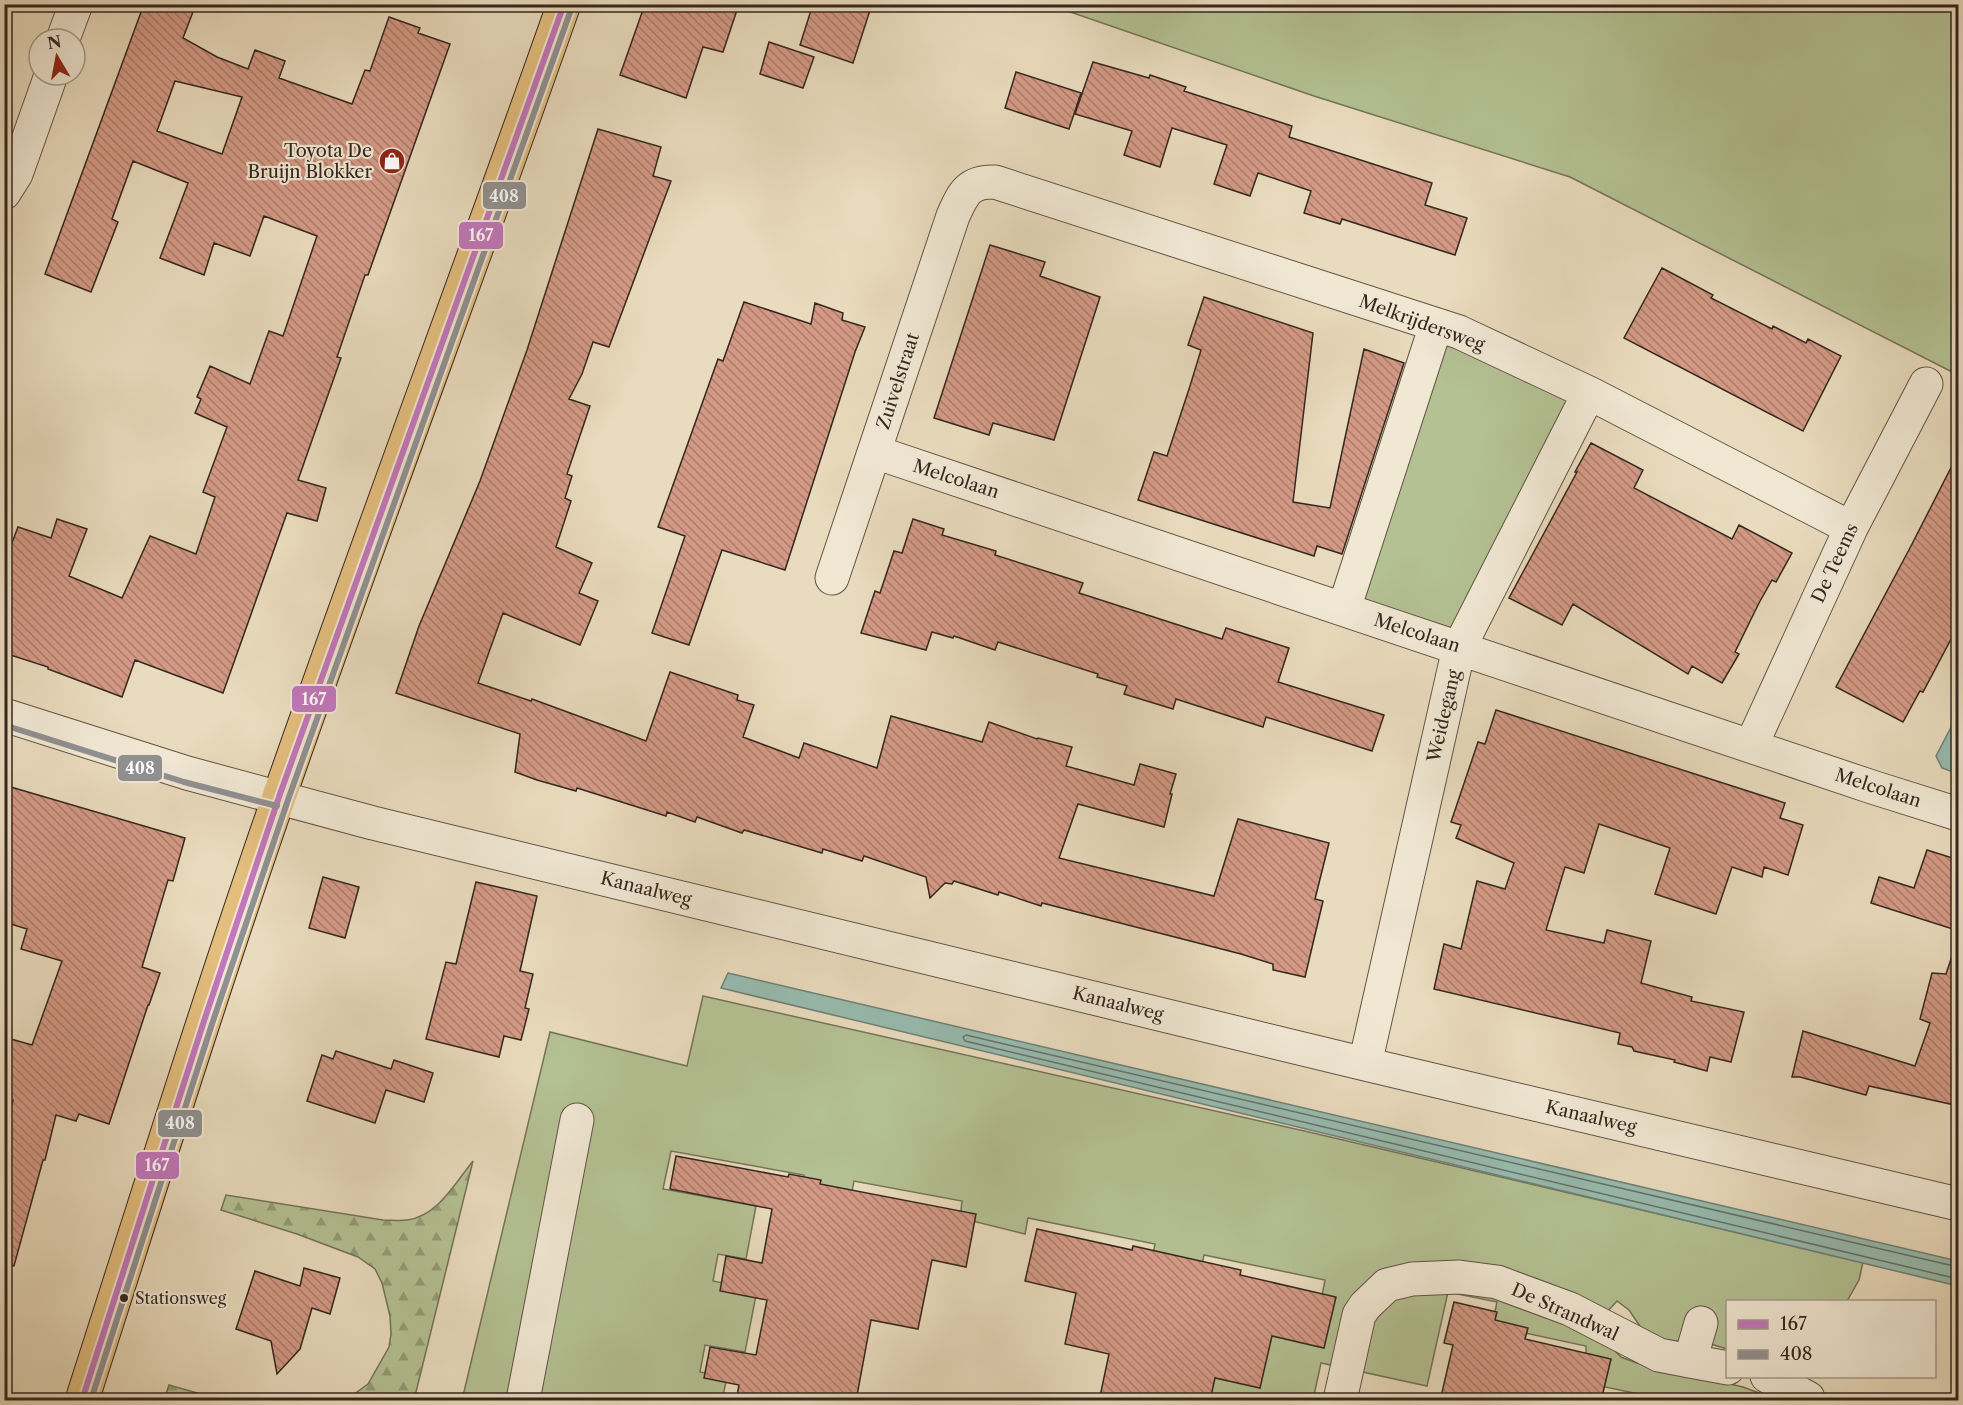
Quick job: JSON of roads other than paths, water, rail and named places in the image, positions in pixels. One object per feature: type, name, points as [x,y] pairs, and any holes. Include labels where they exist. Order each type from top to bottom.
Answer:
[{"type":"main road","points":[[82,1401],[279,797],[564,4]]},
{"type":"street","points":[[67,27],[76,4]]},
{"type":"street","points":[[4,193],[16,174],[47,87]]},
{"type":"street","name":"Melkrijdersweg","points":[[970,187],[984,182],[995,182],[1459,332],[1589,393],[1851,528]]},
{"type":"street","name":"Zuivelstraat","points":[[832,578],[953,216],[962,195],[970,187]]},
{"type":"street","points":[[1344,609],[1436,325]]},
{"type":"street","name":"De Teems","points":[[1751,746],[1851,528],[1926,384]]},
{"type":"street","name":"Weidegang","points":[[1365,1064],[1460,648],[1589,393]]},
{"type":"street","name":"Melcolaan","points":[[875,452],[1959,814]]},
{"type":"street","points":[[4,715],[187,773],[279,797]]},
{"type":"street","name":"Kanaalweg","points":[[279,797],[384,826],[1365,1064],[1959,1204]]},
{"type":"street","points":[[523,1401],[577,1120]]},
{"type":"street","name":"De Strandwal","points":[[1340,1401],[1359,1315],[1387,1285],[1421,1278],[1459,1277],[1497,1282],[1570,1310],[1659,1355],[1726,1368]]},
{"type":"street","points":[[1690,1361],[1701,1323]]},
{"type":"street","points":[[1769,1378],[1808,1398],[1807,1401]]},
{"type":"water","points":[[1958,714],[1955,755],[1958,761],[1958,774],[1942,768],[1936,756]]},
{"type":"water","points":[[728,973],[1958,1261],[1958,1286],[721,988]]},
{"type":"place","name":"Toyota De Bruijn Blokker","points":[[392,161]]},
{"type":"place","name":"Stationsweg","points":[[124,1298]]}]
